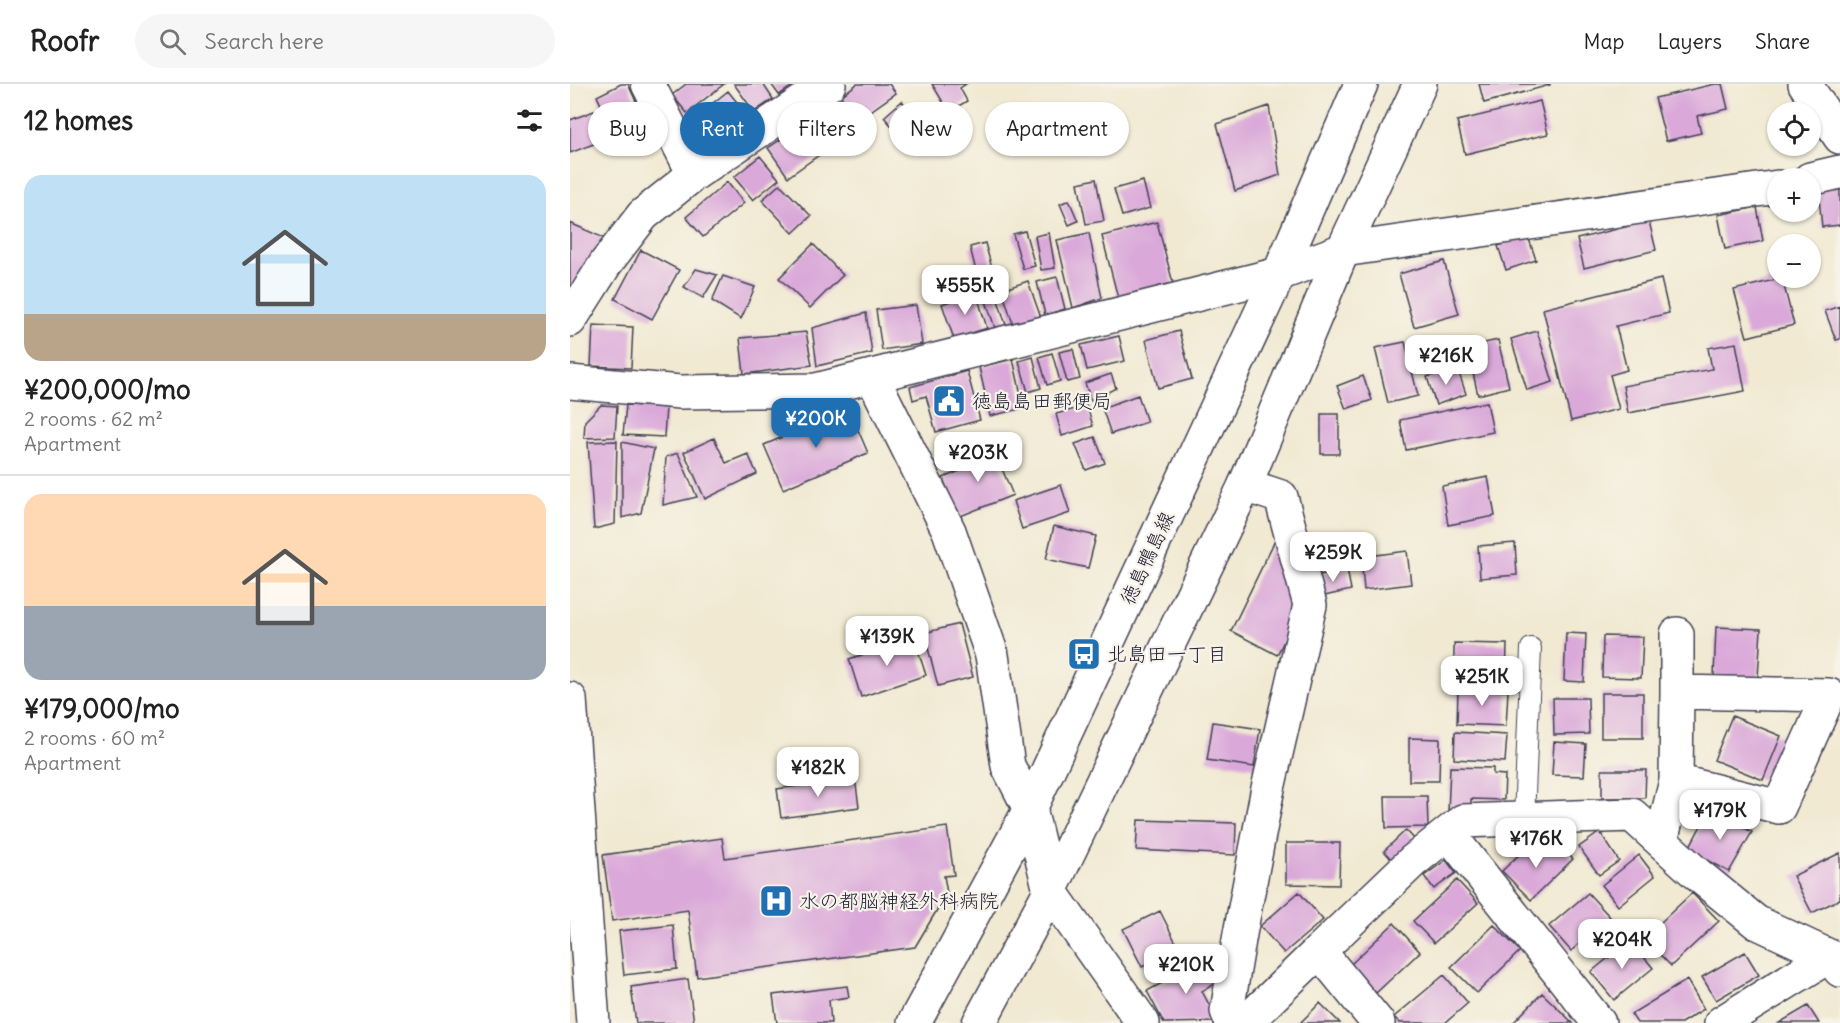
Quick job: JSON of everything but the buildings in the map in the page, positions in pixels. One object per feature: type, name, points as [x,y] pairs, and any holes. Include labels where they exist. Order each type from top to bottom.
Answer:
[{"type":"street","points":[[648,84],[694,174]]},
{"type":"street","points":[[570,320],[606,263],[643,215],[694,174],[829,84]]},
{"type":"street","name":"徳島鴨島線","points":[[914,1023],[1030,809],[1280,274],[1361,84]]},
{"type":"street","points":[[979,1023],[1050,891],[1245,485],[1343,250],[1420,84]]},
{"type":"street","points":[[1805,84],[1840,137]]},
{"type":"street","points":[[1821,176],[1840,172]]},
{"type":"street","points":[[570,382],[680,392],[816,390],[873,378],[1280,274],[1343,250],[1767,189]]},
{"type":"street","points":[[873,378],[949,531],[992,655],[1008,766],[1030,809],[1050,891],[1143,1023]]},
{"type":"street","points":[[1232,1023],[1227,1011],[1240,934],[1267,793],[1310,605],[1281,497],[1245,485]]},
{"type":"street","points":[[1661,841],[1676,781],[1677,634]]},
{"type":"street","points":[[1676,781],[1779,807],[1830,695],[1677,692]]},
{"type":"street","points":[[570,699],[593,1023]]},
{"type":"street","points":[[1245,1023],[1413,861],[1463,821],[1632,815],[1756,922],[1835,963]]},
{"type":"street","points":[[1448,833],[1599,1023]]},
{"type":"street","points":[[1319,951],[1378,1023]]},
{"type":"street","points":[[1721,1023],[1835,963]]},
{"type":"lane","points":[[1524,819],[1531,648]]},
{"type":"place","name":"徳島島田郵便局","points":[[949,401]]},
{"type":"place","name":"北島田一丁目","points":[[1084,654]]},
{"type":"place","name":"水の都脳神経外科病院","points":[[776,901]]}]
